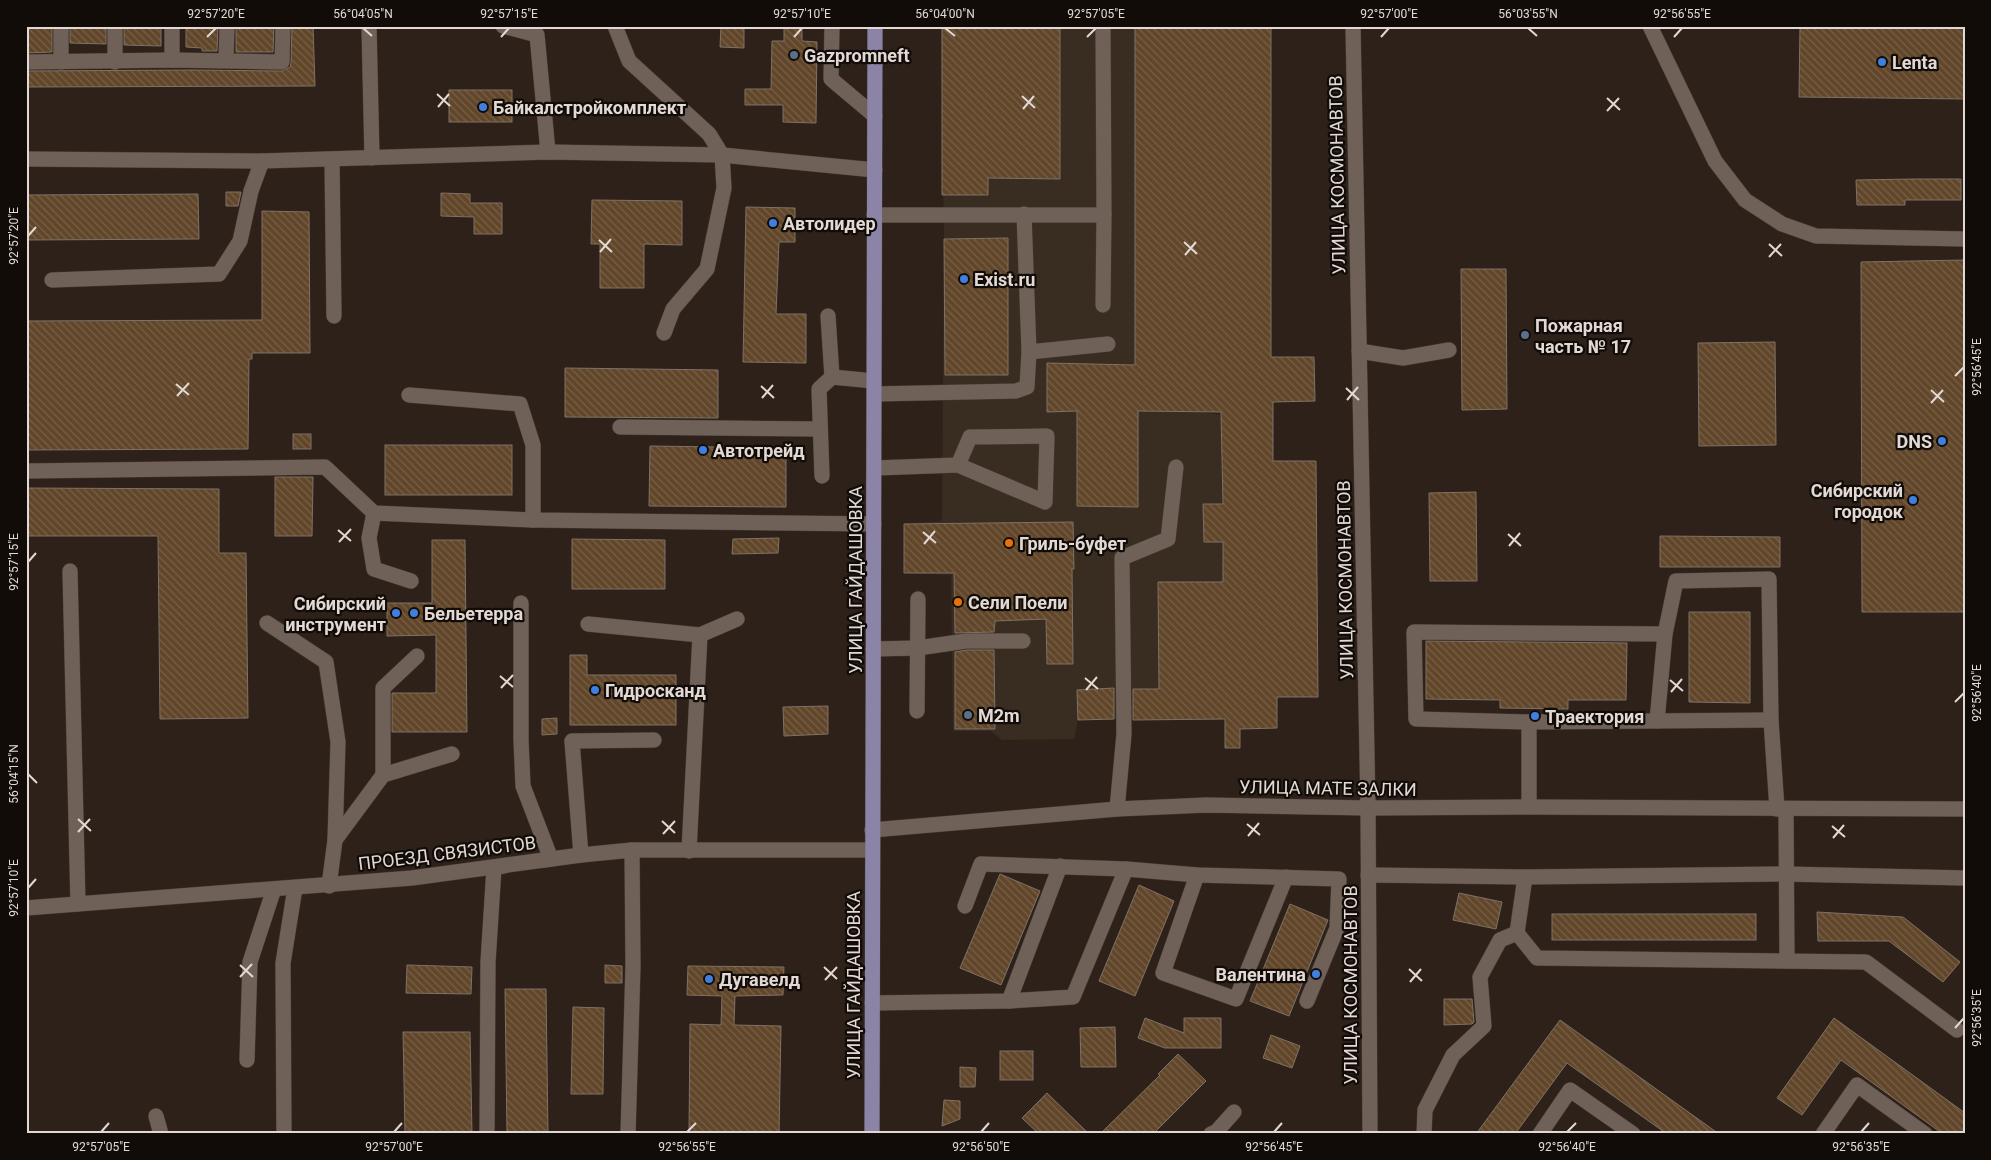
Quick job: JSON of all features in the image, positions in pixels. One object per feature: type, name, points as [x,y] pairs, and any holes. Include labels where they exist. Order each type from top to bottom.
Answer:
[{"type":"main road","name":"УЛИЦА ГАЙДАШОВКА","points":[[872,1134],[875,26]]},
{"type":"street","points":[[61,26],[61,62]]},
{"type":"street","points":[[115,26],[115,62]]},
{"type":"street","points":[[172,26],[172,60]]},
{"type":"street","points":[[226,26],[226,60]]},
{"type":"street","points":[[26,62],[172,60],[282,62],[282,26]]},
{"type":"street","points":[[369,26],[372,158]]},
{"type":"street","points":[[503,26],[537,35],[548,152]]},
{"type":"street","points":[[614,26],[629,61],[709,134],[722,154],[724,188],[707,269],[673,309],[664,333]]},
{"type":"street","points":[[832,26],[831,79],[875,116]]},
{"type":"street","points":[[1102,305],[1104,215],[1103,26]]},
{"type":"street","name":"УЛИЦА КОСМОНАВТОВ","points":[[1353,26],[1368,808],[1370,1134]]},
{"type":"street","points":[[1650,26],[1715,161],[1745,200],[1782,224],[1816,236],[1965,239]]},
{"type":"street","points":[[26,159],[262,161],[548,152],[722,154],[875,170]]},
{"type":"street","points":[[332,159],[334,316]]},
{"type":"street","points":[[52,280],[219,274],[240,241],[252,191],[262,161]]},
{"type":"street","points":[[874,214],[1104,215]]},
{"type":"street","points":[[832,377],[874,388],[1016,392],[1027,386],[1029,352],[1024,214]]},
{"type":"street","points":[[828,316],[832,377]]},
{"type":"street","points":[[1029,352],[1108,344]]},
{"type":"street","points":[[1359,351],[1403,358],[1449,350]]},
{"type":"street","points":[[822,476],[819,389],[832,377]]},
{"type":"street","points":[[409,395],[520,404],[533,445],[534,520]]},
{"type":"street","points":[[620,427],[820,429]]},
{"type":"street","points":[[875,468],[958,466],[1045,502],[1047,436],[970,437],[958,466]]},
{"type":"street","points":[[26,471],[325,467],[374,513],[534,520],[874,524]]},
{"type":"street","points":[[1117,809],[1124,734],[1122,558],[1168,539],[1176,468]]},
{"type":"street","points":[[374,513],[369,538],[374,568],[411,581]]},
{"type":"street","points":[[70,571],[78,904]]},
{"type":"street","points":[[1657,721],[1665,634],[1676,581],[1769,579],[1771,720],[1786,874],[1788,961]]},
{"type":"street","points":[[917,711],[918,599]]},
{"type":"street","points":[[521,603],[523,786],[551,859]]},
{"type":"street","points":[[588,624],[700,635],[737,619]]},
{"type":"street","points":[[268,624],[326,662],[338,742],[336,840],[329,886]]},
{"type":"street","points":[[1665,634],[1414,632],[1416,719],[1529,722],[1771,720]]},
{"type":"street","points":[[689,851],[700,635]]},
{"type":"street","points":[[873,649],[918,648],[966,641],[1023,641]]},
{"type":"street","points":[[336,840],[383,775],[383,688],[418,656]]},
{"type":"street","points":[[1529,722],[1529,807]]},
{"type":"street","points":[[581,855],[572,741],[654,740]]},
{"type":"street","points":[[383,775],[452,754]]},
{"type":"street","name":"УЛИЦА МАТЕ ЗАЛКИ","points":[[872,830],[1117,809],[1206,806],[1965,810]]},
{"type":"street","points":[[628,1134],[633,966],[632,850]]},
{"type":"street","name":"ПРОЕЗД СВЯЗИСТОВ","points":[[26,908],[329,886],[494,868],[581,855],[632,850],[872,850]]},
{"type":"street","name":"УЛИЦА КОСМОНАВТОВ","points":[[965,906],[981,864],[1126,869],[1197,875],[1339,879],[1337,928],[1307,1001]]},
{"type":"street","points":[[1009,1001],[1060,866]]},
{"type":"street","points":[[487,1134],[488,962],[494,868]]},
{"type":"street","points":[[872,1003],[1009,1001],[1073,997],[1126,869]]},
{"type":"street","points":[[1368,876],[1525,877],[1786,874],[1965,878]]},
{"type":"street","points":[[1197,875],[1163,973],[1236,999],[1286,877]]},
{"type":"street","points":[[1525,877],[1517,933],[1537,958],[1866,962],[1957,1030]]},
{"type":"street","points":[[284,1134],[283,963],[295,888]]},
{"type":"street","points":[[247,1060],[250,962],[274,889]]},
{"type":"street","points":[[1424,1134],[1425,1110],[1453,1055],[1484,1026],[1480,976],[1500,940],[1517,933]]},
{"type":"street","points":[[1823,1134],[1857,1085],[1925,1134]]},
{"type":"street","points":[[1540,1134],[1570,1090],[1633,1134]]},
{"type":"street","points":[[1211,1134],[1216,1132],[1234,1112]]},
{"type":"street","points":[[156,1116],[161,1134]]},
{"type":"shaded area","points":[[941,26],[1199,26],[1201,412],[1221,415],[1225,718],[1078,720],[1074,739],[1002,740],[991,731],[953,731],[951,575],[904,573],[904,524],[942,521],[944,239]]},
{"type":"building","points":[[26,26],[52,26],[52,52],[26,53]]},
{"type":"building","points":[[70,26],[106,26],[106,44],[70,43]]},
{"type":"building","points":[[124,26],[161,26],[161,46],[124,45]]},
{"type":"building","points":[[186,26],[218,26],[217,51],[202,51],[202,48],[186,47]]},
{"type":"building","points":[[236,26],[274,26],[273,52],[236,52]]},
{"type":"building","points":[[292,26],[313,26],[315,86],[26,87],[26,71],[282,71],[290,67],[291,63]]},
{"type":"building","points":[[721,26],[744,26],[744,48],[720,47]]},
{"type":"building","points":[[784,26],[802,26],[802,41],[817,42],[816,123],[783,122],[783,105],[745,105],[745,89],[771,89],[772,41],[784,41]]},
{"type":"building","points":[[942,26],[1060,26],[1060,179],[988,178],[988,195],[942,195]]},
{"type":"building","points":[[1135,26],[1271,26],[1271,357],[1314,357],[1315,401],[1273,402],[1273,461],[1316,461],[1318,697],[1277,697],[1277,728],[1240,729],[1240,748],[1225,748],[1225,719],[1133,720],[1133,689],[1159,689],[1158,582],[1223,582],[1223,542],[1204,542],[1203,504],[1223,504],[1221,412],[1138,411],[1138,507],[1077,506],[1077,411],[1047,412],[1047,363],[1135,365]]},
{"type":"building","name":"Lenta","points":[[1800,26],[1965,26],[1965,99],[1799,97]]},
{"type":"building","points":[[449,90],[512,90],[512,122],[449,122]]},
{"type":"building","points":[[1961,179],[1961,200],[1905,200],[1905,205],[1857,205],[1856,180]]},
{"type":"building","points":[[226,192],[241,192],[238,206],[226,206]]},
{"type":"building","points":[[441,193],[470,194],[470,203],[502,203],[502,234],[474,234],[474,217],[441,216]]},
{"type":"building","points":[[198,194],[199,239],[26,240],[26,195]]},
{"type":"building","points":[[592,200],[682,201],[682,245],[644,244],[644,288],[600,288],[600,244],[591,244]]},
{"type":"building","points":[[746,207],[795,208],[795,242],[779,242],[776,314],[806,314],[806,363],[743,362]]},
{"type":"building","points":[[262,211],[309,212],[310,353],[252,353],[252,359],[249,359],[248,449],[26,450],[26,321],[262,320]]},
{"type":"building","points":[[1008,238],[1008,375],[945,375],[944,239]]},
{"type":"building","name":"Сибирский городок","points":[[1965,260],[1965,612],[1862,612],[1861,262]]},
{"type":"building","name":"Пожарная часть № 17","points":[[1461,269],[1506,269],[1507,409],[1462,410]]},
{"type":"building","points":[[1775,342],[1776,445],[1699,446],[1698,343]]},
{"type":"building","points":[[565,368],[718,370],[718,418],[565,417]]},
{"type":"building","points":[[293,434],[311,434],[311,449],[293,449]]},
{"type":"building","points":[[385,445],[512,445],[512,495],[385,495]]},
{"type":"building","points":[[650,446],[786,448],[786,507],[649,506]]},
{"type":"building","points":[[275,477],[313,477],[312,536],[275,536]]},
{"type":"building","points":[[26,488],[219,489],[219,553],[246,553],[248,718],[160,719],[158,536],[26,536]]},
{"type":"building","points":[[1476,492],[1477,581],[1430,581],[1429,493]]},
{"type":"building","points":[[1073,522],[1073,664],[1047,664],[1046,619],[995,621],[994,632],[955,633],[954,573],[904,573],[904,524]]},
{"type":"building","points":[[1660,536],[1780,537],[1780,567],[1660,567]]},
{"type":"building","points":[[779,538],[778,553],[732,554],[733,539]]},
{"type":"building","points":[[572,539],[665,540],[665,589],[572,589]]},
{"type":"building","points":[[432,540],[465,540],[467,732],[392,732],[392,693],[436,693],[436,635],[387,636],[387,603],[432,603]]},
{"type":"building","points":[[1689,612],[1750,612],[1750,703],[1689,702]]},
{"type":"building","points":[[1426,641],[1627,643],[1626,700],[1568,700],[1568,709],[1500,708],[1500,700],[1426,699]]},
{"type":"building","points":[[994,650],[995,729],[955,729],[955,652]]},
{"type":"building","points":[[570,655],[587,655],[587,675],[676,675],[676,725],[570,725]]},
{"type":"building","points":[[1114,688],[1114,719],[1078,720],[1077,690]]},
{"type":"building","points":[[828,706],[828,734],[784,736],[783,707]]},
{"type":"building","points":[[557,718],[557,734],[542,735],[542,719]]},
{"type":"building","points":[[1000,874],[1040,891],[1001,985],[960,968]]},
{"type":"building","points":[[1139,885],[1174,901],[1135,996],[1099,981]]},
{"type":"building","points":[[1459,893],[1502,902],[1496,929],[1453,920]]},
{"type":"building","points":[[1290,904],[1328,920],[1289,1016],[1250,1001]]},
{"type":"building","points":[[1817,912],[1903,917],[1960,962],[1943,982],[1889,941],[1818,941]]},
{"type":"building","points":[[1552,914],[1756,914],[1756,940],[1552,940]]},
{"type":"building","points":[[407,965],[472,967],[471,994],[406,993]]},
{"type":"building","points":[[605,965],[622,966],[622,983],[605,983]]},
{"type":"building","points":[[688,966],[784,967],[783,995],[735,996],[734,1025],[781,1026],[779,1134],[689,1134],[690,1024],[721,1025],[722,996],[687,995]]},
{"type":"building","points":[[505,989],[546,989],[548,1134],[507,1134]]},
{"type":"building","points":[[1444,999],[1472,999],[1474,1022],[1472,1024],[1444,1025]]},
{"type":"building","points":[[573,1007],[604,1008],[603,1094],[571,1094]]},
{"type":"building","points":[[1145,1018],[1184,1033],[1184,1018],[1221,1018],[1221,1048],[1165,1048],[1138,1038]]},
{"type":"building","points":[[1834,1018],[1965,1113],[1965,1134],[1943,1134],[1841,1060],[1802,1115],[1777,1098]]},
{"type":"building","points":[[1560,1020],[1719,1134],[1667,1134],[1567,1063],[1515,1134],[1476,1134]]},
{"type":"building","points":[[1115,1027],[1116,1067],[1081,1067],[1080,1028]]},
{"type":"building","points":[[403,1032],[470,1032],[472,1134],[405,1134]]},
{"type":"building","points":[[1271,1035],[1300,1046],[1292,1068],[1263,1058]]},
{"type":"building","points":[[1000,1051],[1033,1051],[1033,1080],[1000,1080]]},
{"type":"building","points":[[1178,1054],[1206,1081],[1153,1134],[1100,1134],[1160,1075],[1158,1074]]},
{"type":"building","points":[[960,1067],[976,1068],[975,1087],[960,1087]]},
{"type":"building","points":[[1047,1093],[1089,1134],[1039,1134],[1022,1118]]},
{"type":"building","points":[[944,1100],[960,1101],[960,1119],[942,1126]]},
{"type":"place","name":"Gazpromneft","points":[[794,55]]},
{"type":"place","name":"Lenta","points":[[1882,62]]},
{"type":"place","name":"Байкалстройкомплект","points":[[483,107]]},
{"type":"place","name":"Автолидер","points":[[773,223]]},
{"type":"place","name":"Exist.ru","points":[[964,279]]},
{"type":"place","name":"Пожарная часть № 17","points":[[1525,335]]},
{"type":"place","name":"DNS","points":[[1942,441]]},
{"type":"place","name":"Автотрейд","points":[[703,450]]},
{"type":"place","name":"Сибирский городок","points":[[1913,500]]},
{"type":"place","name":"Гриль-буфет","points":[[1009,543]]},
{"type":"place","name":"Сели Поели","points":[[958,602]]},
{"type":"place","name":"Сибирский инструмент","points":[[396,613]]},
{"type":"place","name":"Бельетерра","points":[[414,613]]},
{"type":"place","name":"Гидросканд","points":[[595,690]]},
{"type":"place","name":"М2m","points":[[968,715]]},
{"type":"place","name":"Траектория","points":[[1535,716]]},
{"type":"place","name":"Валентина","points":[[1316,974]]},
{"type":"place","name":"Дугавелд","points":[[709,979]]}]
